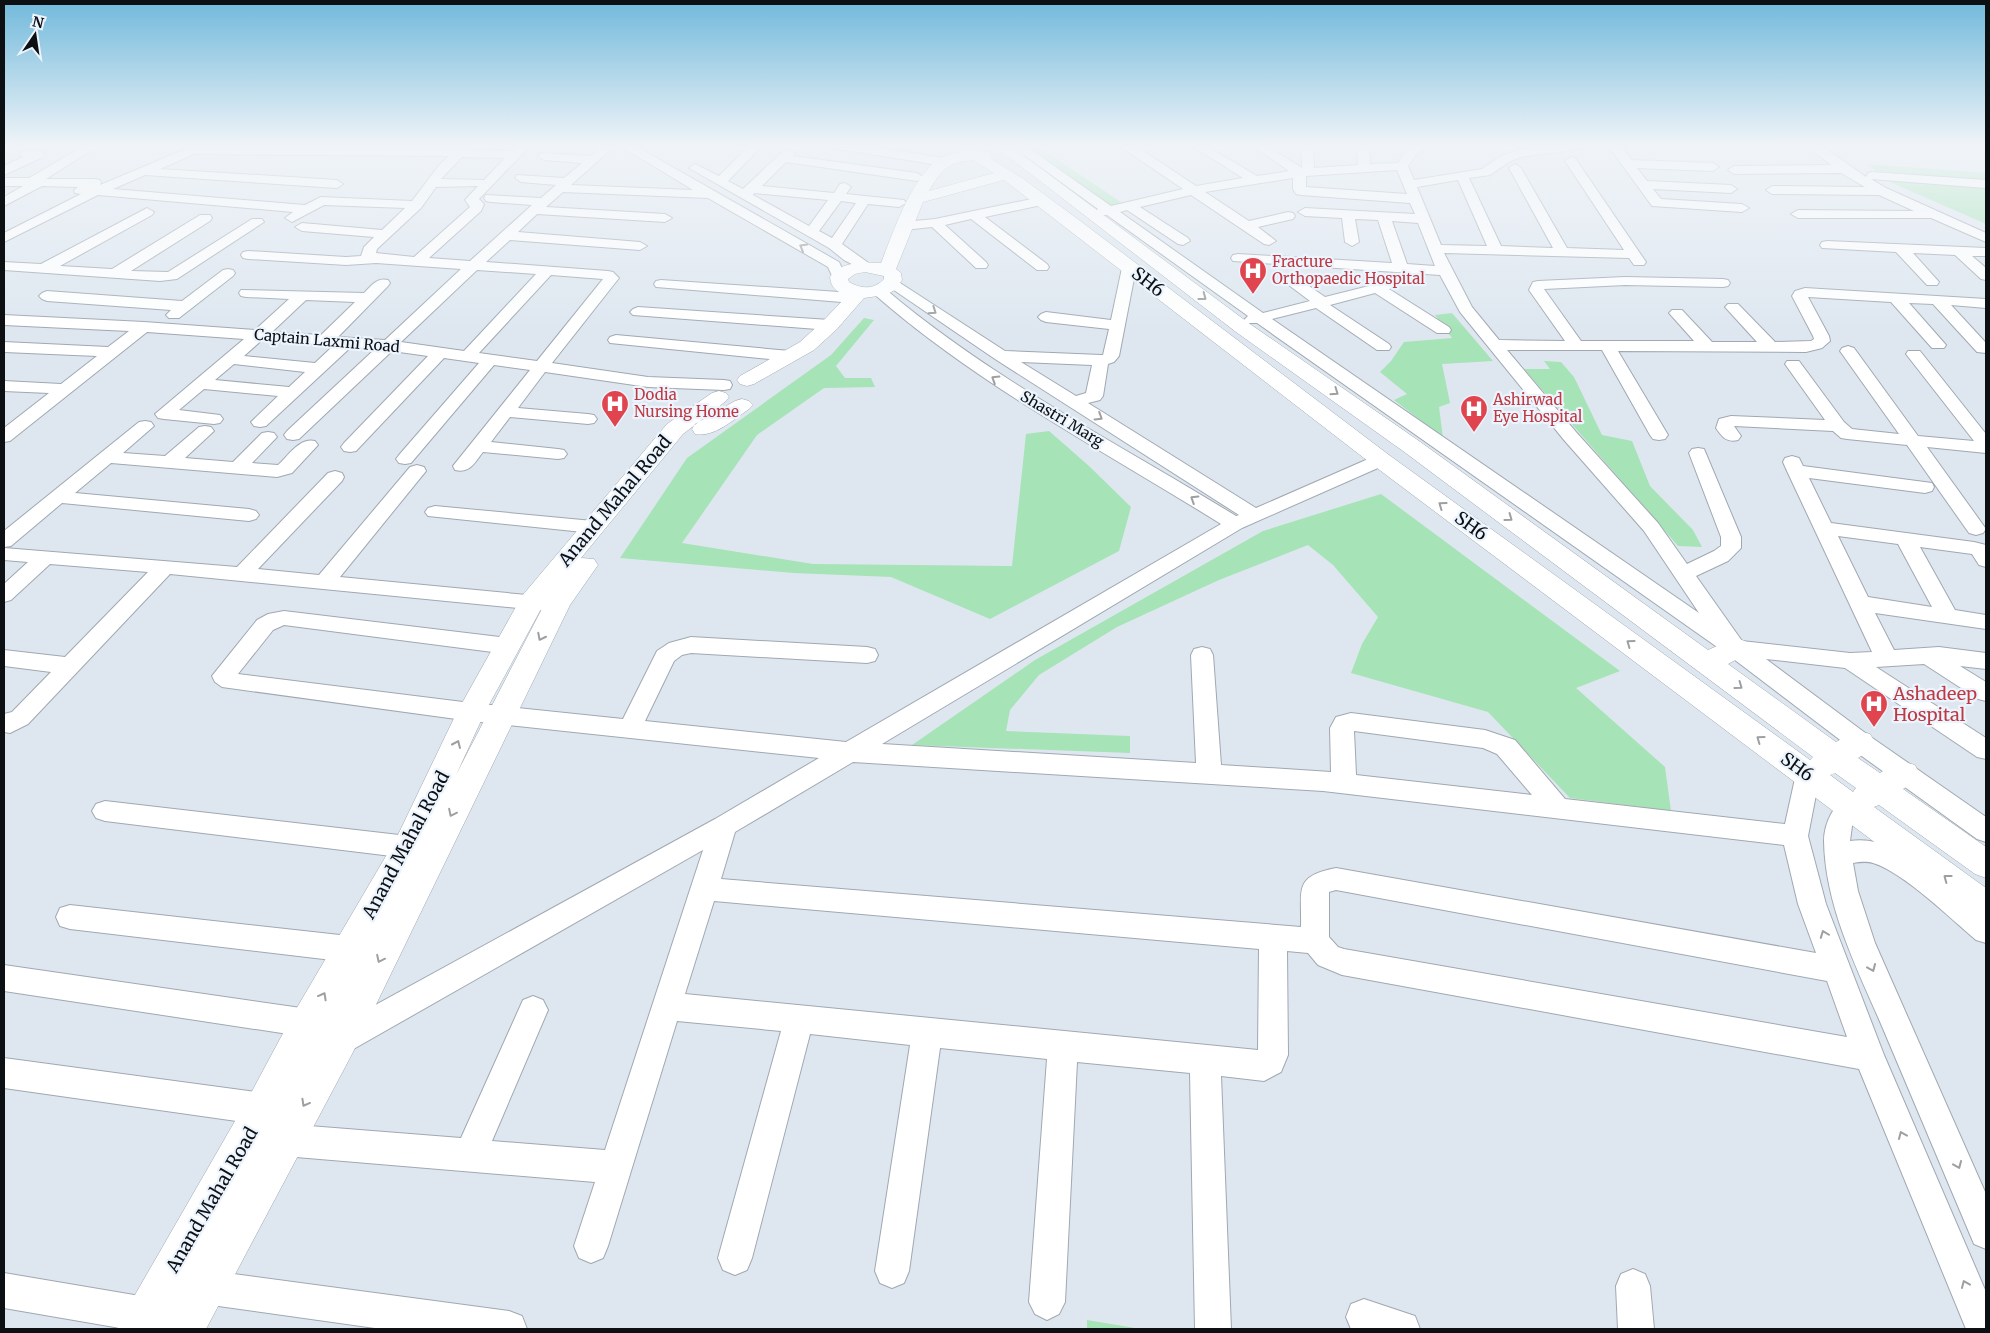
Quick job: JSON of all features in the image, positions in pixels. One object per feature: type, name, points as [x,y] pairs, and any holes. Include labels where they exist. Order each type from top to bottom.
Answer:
[{"type":"main road","name":"Anand Mahal Road","points":[[886,230],[897,206]]},
{"type":"main road","name":"Anand Mahal Road","points":[[142,1322],[264,1109],[349,949],[486,714],[544,604],[593,527],[675,429],[828,346],[872,279],[914,206]]},
{"type":"main road","name":"SH6","points":[[1048,206],[1381,460],[1986,907]]},
{"type":"main road","points":[[1092,206],[1249,321],[1411,446],[1706,662],[1848,750],[1808,774]]},
{"type":"main road","points":[[849,270],[872,279],[844,289],[838,281],[839,277],[849,270]]},
{"type":"main road","name":"Anand Mahal Road","points":[[182,1329],[339,1042],[486,714],[508,646],[544,604],[572,582],[692,436],[743,392],[790,356],[807,346],[830,325],[872,279]]},
{"type":"main road","points":[[1706,662],[1735,648]]},
{"type":"main road","points":[[1851,806],[1892,781],[1986,864]]},
{"type":"street","points":[[4,228],[48,206]]},
{"type":"street","points":[[4,238],[61,206]]},
{"type":"street","points":[[264,206],[305,209]]},
{"type":"street","points":[[310,206],[305,209],[296,223],[386,234]]},
{"type":"street","points":[[375,259],[368,255],[368,251],[415,206]]},
{"type":"street","points":[[417,262],[476,206]]},
{"type":"street","points":[[293,435],[387,345],[538,206]]},
{"type":"street","points":[[540,206],[665,218]]},
{"type":"street","points":[[731,206],[834,265],[839,277]]},
{"type":"street","name":"Shastri Marg","points":[[770,206],[834,245],[872,279],[900,310],[955,353],[1039,406],[1134,462],[1245,520]]},
{"type":"street","points":[[811,232],[831,206]]},
{"type":"street","points":[[834,245],[860,206]]},
{"type":"street","points":[[904,226],[935,224],[1016,206]]},
{"type":"street","points":[[1101,213],[1129,206]]},
{"type":"street","points":[[1130,206],[1183,241]]},
{"type":"street","points":[[1217,206],[1269,241]]},
{"type":"street","points":[[1419,206],[1436,249],[1465,308],[1570,436],[1651,527],[1735,648],[1850,661],[1939,656],[1986,662]]},
{"type":"street","points":[[1476,206],[1496,250]]},
{"type":"street","points":[[1539,206],[1562,252]]},
{"type":"street","points":[[1602,206],[1644,270]]},
{"type":"street","points":[[1712,206],[1742,208]]},
{"type":"street","points":[[1916,206],[1986,238]]},
{"type":"street","points":[[1936,206],[1986,228]]},
{"type":"street","points":[[44,268],[147,212]]},
{"type":"street","points":[[1305,212],[1424,219]]},
{"type":"street","points":[[1798,214],[1936,215]]},
{"type":"street","points":[[974,215],[1042,267]]},
{"type":"street","points":[[1348,215],[1352,242]]},
{"type":"street","points":[[1246,226],[1288,216]]},
{"type":"street","points":[[1384,217],[1401,269]]},
{"type":"street","points":[[115,274],[205,218]]},
{"type":"street","points":[[4,266],[160,277],[172,276],[258,222]]},
{"type":"street","points":[[935,224],[981,264]]},
{"type":"street","points":[[505,235],[640,246]]},
{"type":"street","points":[[1827,245],[1986,252]]},
{"type":"street","points":[[1900,248],[1932,282]]},
{"type":"street","points":[[1436,249],[1633,254]]},
{"type":"street","points":[[1958,251],[1986,276]]},
{"type":"street","points":[[248,254],[346,261],[375,259],[608,275],[612,278],[543,367],[462,466]]},
{"type":"street","points":[[1238,258],[1446,271]]},
{"type":"street","points":[[1351,265],[1356,279],[1378,287],[1442,330]]},
{"type":"street","points":[[955,353],[1108,359],[1111,356],[1129,268]]},
{"type":"street","points":[[468,356],[547,271]]},
{"type":"street","points":[[7,431],[111,352],[186,306],[228,273]]},
{"type":"street","points":[[662,284],[872,279]]},
{"type":"street","name":"Shastri Marg","points":[[872,279],[1074,402],[1245,520]]},
{"type":"street","points":[[1291,280],[1320,303],[1383,347]]},
{"type":"street","points":[[1577,346],[1536,290],[1536,286],[1543,284],[1612,289],[1625,282],[1722,283]]},
{"type":"street","points":[[325,340],[383,283]]},
{"type":"street","points":[[169,462],[210,425],[164,414],[259,335],[296,295],[328,286]]},
{"type":"street","points":[[1249,321],[1378,287]]},
{"type":"street","points":[[246,292],[368,298]]},
{"type":"street","points":[[1495,345],[1806,347],[1816,345],[1822,340],[1800,294],[1811,292],[1939,303],[1986,303]]},
{"type":"street","points":[[47,296],[186,306]]},
{"type":"street","points":[[1898,300],[1938,345]]},
{"type":"street","points":[[1939,303],[1966,332]]},
{"type":"street","points":[[1733,307],[1771,347]]},
{"type":"street","points":[[638,312],[830,325]]},
{"type":"street","points":[[1676,313],[1708,346]]},
{"type":"street","points":[[1046,317],[1117,326]]},
{"type":"street","name":"Captain Laxmi Road","points":[[4,320],[151,327],[387,345],[648,382],[656,387],[743,392]]},
{"type":"street","points":[[1249,321],[1735,648],[1848,750],[1892,781],[1986,831]]},
{"type":"street","points":[[1923,328],[1966,332],[1984,339]]},
{"type":"street","points":[[616,340],[790,356]]},
{"type":"street","points":[[237,468],[292,392],[347,342]]},
{"type":"street","points":[[1607,346],[1659,435]]},
{"type":"street","points":[[4,347],[111,352]]},
{"type":"street","points":[[1848,351],[1976,529]]},
{"type":"street","points":[[350,447],[441,352]]},
{"type":"street","points":[[1914,354],[1986,446]]},
{"type":"street","points":[[230,359],[319,368]]},
{"type":"street","points":[[325,582],[491,359]]},
{"type":"street","points":[[1074,402],[1094,396],[1101,360]]},
{"type":"street","points":[[1793,364],[1843,432],[1853,436],[1986,446]]},
{"type":"street","points":[[199,384],[292,392]]},
{"type":"street","points":[[4,386],[64,389]]},
{"type":"street","points":[[507,412],[588,419]]},
{"type":"street","points":[[1732,436],[1724,426],[1725,423],[1730,421],[1838,426]]},
{"type":"street","points":[[4,541],[145,426]]},
{"type":"street","points":[[107,457],[282,470],[309,445]]},
{"type":"street","points":[[478,446],[558,454]]},
{"type":"street","points":[[1683,574],[1721,556],[1731,548],[1731,537],[1698,453]]},
{"type":"street","points":[[281,1074],[724,826],[1245,520],[1381,460]]},
{"type":"street","points":[[1887,659],[1794,466],[1926,487]]},
{"type":"street","points":[[242,574],[335,477]]},
{"type":"street","points":[[58,498],[248,515]]},
{"type":"street","points":[[435,512],[593,527]]},
{"type":"street","points":[[1823,528],[1974,548],[1980,550],[1986,560]]},
{"type":"street","points":[[1905,539],[1948,616]]},
{"type":"street","points":[[4,555],[165,567],[544,604]]},
{"type":"street","points":[[4,595],[45,558]]},
{"type":"street","points":[[4,723],[10,724],[20,718],[165,567]]},
{"type":"street","points":[[1860,603],[1986,622]]},
{"type":"street","points":[[508,646],[284,618],[276,619],[265,625],[223,676],[230,681],[486,714],[851,752],[1344,784],[1795,836]]},
{"type":"street","points":[[630,728],[665,657],[670,651],[679,647],[692,645],[867,655]]},
{"type":"street","points":[[1202,655],[1209,774]]},
{"type":"street","points":[[1928,656],[1986,692]]},
{"type":"street","points":[[4,658],[70,666]]},
{"type":"street","points":[[1850,661],[1986,750]]},
{"type":"street","points":[[1344,784],[1342,728],[1344,724],[1351,722],[1485,739],[1506,747],[1558,808]]},
{"type":"street","points":[[1808,774],[1795,836],[1812,904],[1869,1056],[1984,1329]]},
{"type":"street","points":[[1851,806],[1839,824],[1837,831],[1844,891],[1862,943],[1986,1232]]},
{"type":"street","points":[[106,811],[408,847]]},
{"type":"street","points":[[591,1246],[724,826]]},
{"type":"street","points":[[1839,855],[1862,851],[1877,853],[1892,860],[1986,930]]},
{"type":"street","points":[[664,860],[708,878],[1315,942],[1328,956],[1342,962],[1869,1056]]},
{"type":"street","points":[[1315,942],[1315,888],[1320,882],[1336,880],[1838,970]]},
{"type":"street","points":[[70,916],[349,949]]},
{"type":"street","points":[[667,1006],[1264,1066],[1270,1062],[1274,1055],[1273,938]]},
{"type":"street","points":[[4,978],[308,1023]]},
{"type":"street","points":[[470,1155],[533,1010]]},
{"type":"street","points":[[734,1258],[799,1019]]},
{"type":"street","points":[[892,1271],[927,1032]]},
{"type":"street","points":[[1047,1302],[1062,1045]]},
{"type":"street","points":[[1205,1059],[1213,1329]]},
{"type":"street","points":[[4,1073],[264,1109]]},
{"type":"street","points":[[284,1140],[616,1167]]},
{"type":"street","points":[[1633,1286],[1636,1329]]},
{"type":"street","points":[[204,1287],[509,1329]]},
{"type":"street","points":[[4,1290],[142,1322]]},
{"type":"street","points":[[1364,1317],[1402,1329]]},
{"type":"green space","points":[[1106,206],[1120,206],[1110,209]]},
{"type":"green space","points":[[1945,206],[1986,206],[1986,224]]},
{"type":"green space","points":[[1452,313],[1493,361],[1442,364],[1450,403],[1439,407],[1443,438],[1394,400],[1407,394],[1380,372],[1391,361],[1404,342],[1452,338],[1435,315]]},
{"type":"green space","points":[[864,318],[874,320],[836,366],[845,378],[871,378],[875,387],[824,388],[757,435],[682,543],[813,564],[1012,566],[1026,434],[1049,431],[1089,466],[1131,507],[1119,551],[990,619],[891,577],[794,573],[620,558],[687,458],[831,355]]},
{"type":"green space","points":[[1544,361],[1561,362],[1574,377],[1602,435],[1632,441],[1650,486],[1693,530],[1702,547],[1678,546],[1524,369],[1550,369]]},
{"type":"green space","points":[[1381,494],[1620,671],[1576,688],[1665,767],[1671,811],[1570,798],[1488,712],[1351,673],[1362,644],[1378,617],[1333,565],[1308,545],[1219,580],[1117,627],[1039,675],[1010,710],[1006,731],[1130,736],[1130,753],[912,745],[1035,660],[1263,531]]},
{"type":"green space","points":[[1087,1320],[1141,1329],[1087,1329]]},
{"type":"place","name":"Fracture Orthopaedic Hospital","points":[[1253,295]]},
{"type":"place","name":"Dodia Nursing Home","points":[[615,428]]},
{"type":"place","name":"Ashirwad Eye Hospital","points":[[1474,433]]},
{"type":"place","name":"Ashadeep Hospital","points":[[1874,728]]}]
